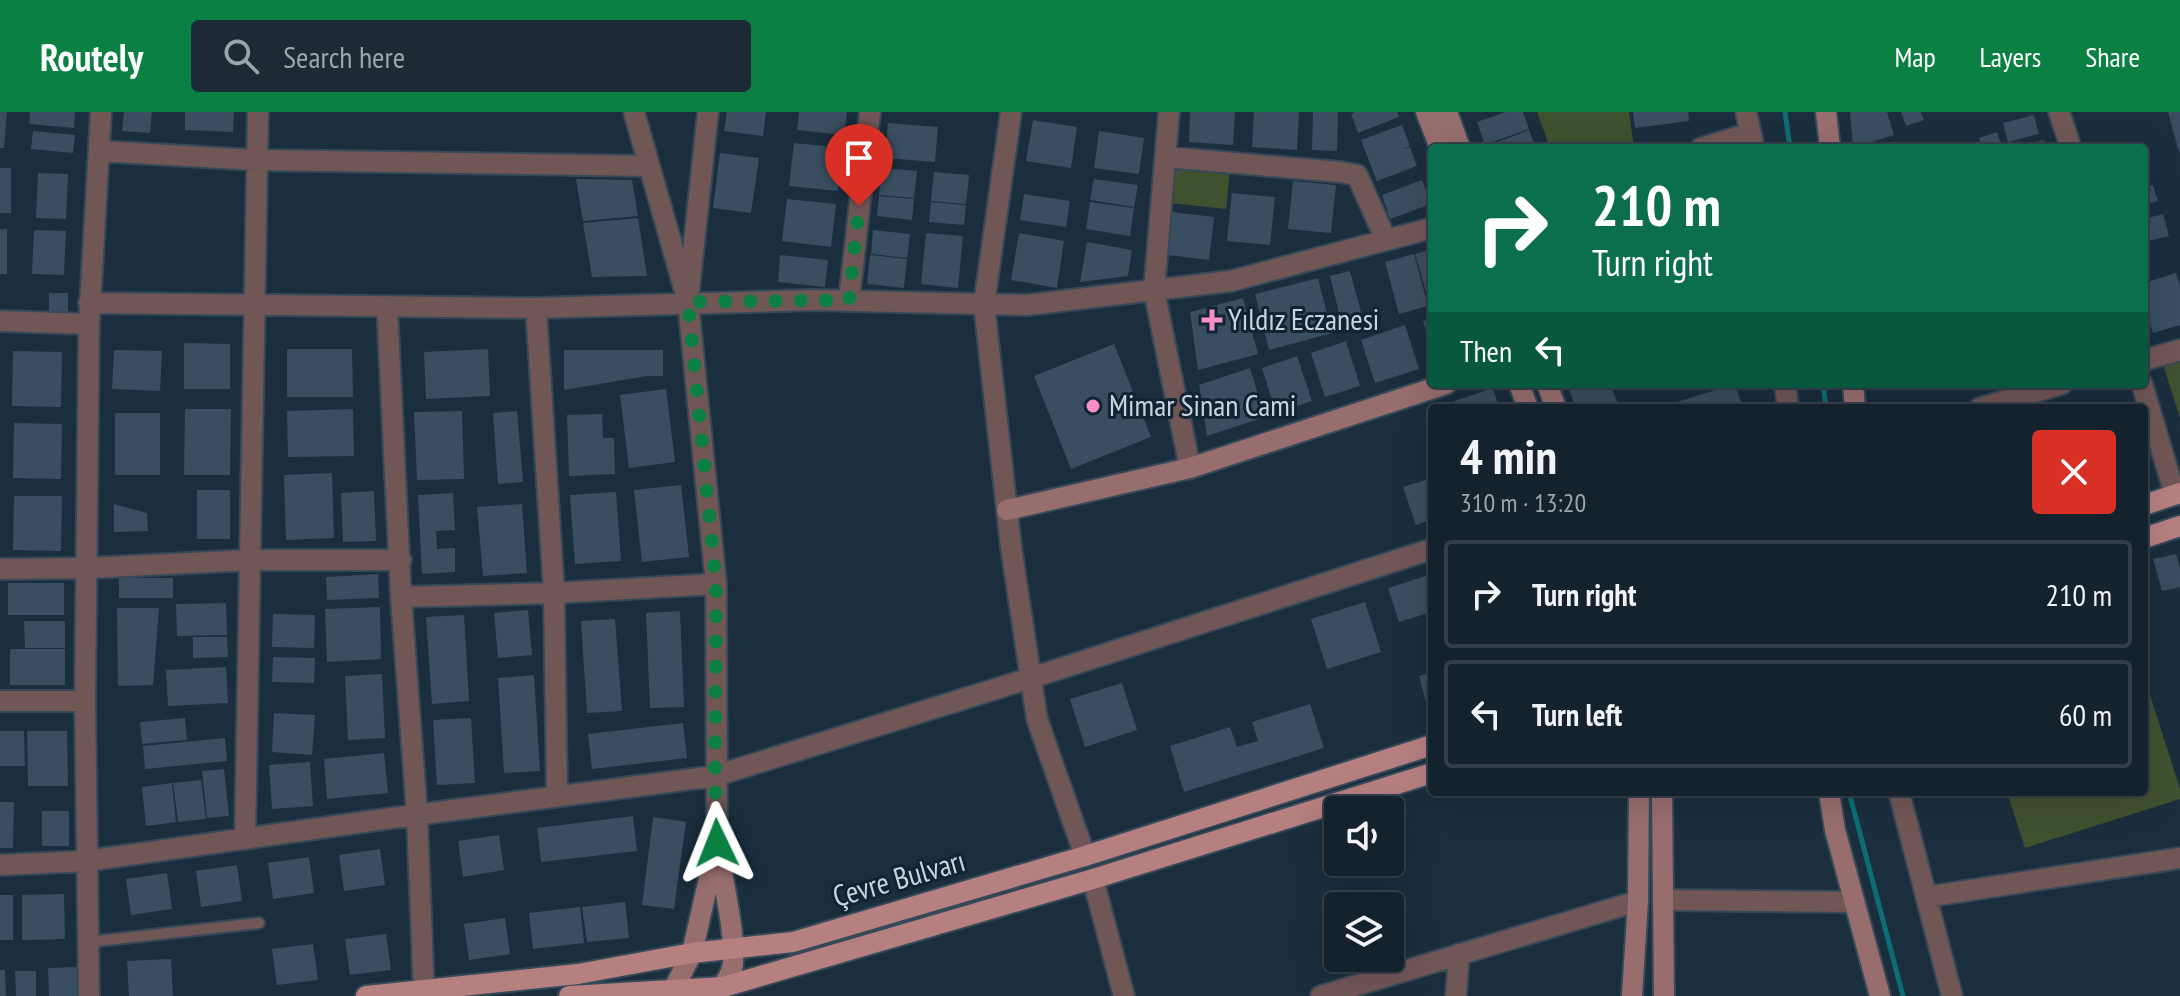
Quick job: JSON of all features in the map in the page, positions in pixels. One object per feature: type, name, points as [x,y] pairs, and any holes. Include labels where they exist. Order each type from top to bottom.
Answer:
[{"type":"main road","points":[[2148,504],[2178,494]]},
{"type":"main road","points":[[2148,537],[2180,526]]},
{"type":"main road","name":"Çevre Bulvarı","points":[[366,996],[424,993],[578,974],[692,953],[793,942],[1085,856],[1428,746]]},
{"type":"main road","name":"Çevre Bulvarı","points":[[569,996],[719,991],[1428,774]]},
{"type":"street","points":[[89,996],[85,701],[89,303],[101,112]]},
{"type":"street","points":[[245,839],[258,112]]},
{"type":"street","points":[[634,112],[688,302],[716,584],[717,843],[733,949],[732,968],[719,991]]},
{"type":"street","points":[[688,302],[708,112]]},
{"type":"street","points":[[849,300],[870,112]]},
{"type":"street","points":[[1011,112],[984,304],[1007,510],[1037,719],[1093,879],[1124,996]]},
{"type":"street","points":[[1169,112],[1154,290],[1190,468]]},
{"type":"street","points":[[1426,112],[1438,144]]},
{"type":"street","points":[[1447,112],[1459,144]]},
{"type":"street","points":[[1726,144],[1752,140],[1746,112]]},
{"type":"street","points":[[1826,112],[1830,144]]},
{"type":"street","points":[[2062,113],[2070,144]]},
{"type":"street","points":[[99,151],[257,160],[649,166]]},
{"type":"street","points":[[1165,157],[1357,175],[1386,240]]},
{"type":"street","points":[[89,303],[536,308],[849,300],[1027,305],[1231,281],[1428,229]]},
{"type":"street","points":[[387,306],[401,597],[417,814],[424,993]]},
{"type":"street","points":[[536,308],[554,593],[557,796]]},
{"type":"street","points":[[0,321],[89,324]]},
{"type":"street","points":[[2148,359],[2180,350]]},
{"type":"street","points":[[1007,510],[1190,468],[1434,388]]},
{"type":"street","points":[[1994,404],[2048,388]]},
{"type":"street","points":[[2143,388],[2178,494]]},
{"type":"street","points":[[0,865],[86,861],[715,776],[1428,550]]},
{"type":"street","points":[[0,569],[251,560],[401,560]]},
{"type":"street","points":[[401,597],[716,584]]},
{"type":"street","points":[[0,701],[85,701]]},
{"type":"street","points":[[1632,996],[1638,901],[1639,796]]},
{"type":"street","points":[[1662,796],[1664,996]]},
{"type":"street","points":[[1830,796],[1835,830],[1880,996]]},
{"type":"street","points":[[1900,796],[1952,996]]},
{"type":"street","points":[[672,993],[692,953],[717,843]]},
{"type":"street","points":[[1926,897],[2180,858]]},
{"type":"street","points":[[1321,996],[1638,901],[1854,902]]},
{"type":"street","points":[[1456,996],[1459,954]]},
{"type":"lane","points":[[88,942],[259,923]]},
{"type":"green space","points":[[1537,112],[1629,112],[1633,144],[1549,144]]},
{"type":"green space","points":[[1173,165],[1230,170],[1226,209],[1170,203]]},
{"type":"green space","points":[[2180,359],[2180,418],[2163,364]]},
{"type":"green space","points":[[2148,689],[2180,789],[2180,799],[2025,848],[2008,796],[2148,796]]},
{"type":"building","points":[[0,112],[7,112],[4,148],[0,148]]},
{"type":"building","points":[[30,112],[75,112],[74,128],[29,124]]},
{"type":"building","points":[[124,112],[152,112],[150,133],[122,131]]},
{"type":"building","points":[[185,112],[234,112],[233,132],[185,130]]},
{"type":"building","points":[[727,112],[766,112],[763,136],[724,131]]},
{"type":"building","points":[[799,112],[847,112],[844,135],[797,130]]},
{"type":"building","points":[[1190,112],[1235,112],[1233,145],[1189,142]]},
{"type":"building","points":[[1254,112],[1299,112],[1297,150],[1252,147]]},
{"type":"building","points":[[1313,112],[1338,112],[1337,151],[1312,150]]},
{"type":"building","points":[[1397,112],[1399,117],[1358,133],[1351,114]]},
{"type":"building","points":[[1506,112],[1523,112],[1529,129],[1485,144],[1477,122]]},
{"type":"building","points":[[1633,112],[1688,112],[1689,121],[1635,128]]},
{"type":"building","points":[[1850,112],[1887,112],[1894,135],[1866,144],[1853,144]]},
{"type":"building","points":[[1901,112],[1921,112],[1924,120],[1906,126]]},
{"type":"building","points":[[2168,112],[2180,112],[2180,152],[2179,152]]},
{"type":"building","points":[[2034,115],[2039,134],[2008,142],[2003,123]]},
{"type":"building","points":[[1033,120],[1077,127],[1071,168],[1026,161]]},
{"type":"building","points":[[888,123],[938,127],[935,162],[885,158]]},
{"type":"building","points":[[1402,125],[1410,146],[1400,150],[1410,147],[1417,166],[1377,181],[1361,140]]},
{"type":"building","points":[[1529,130],[1534,144],[1492,144]]},
{"type":"building","points":[[33,131],[75,135],[73,153],[31,149]]},
{"type":"building","points":[[1099,131],[1144,138],[1139,174],[1094,168]]},
{"type":"building","points":[[1997,132],[2001,144],[1981,144],[1979,138]]},
{"type":"building","points":[[794,143],[843,148],[838,191],[789,186]]},
{"type":"building","points":[[720,153],[759,158],[751,213],[713,208]]},
{"type":"building","points":[[0,168],[11,168],[11,213],[0,213]]},
{"type":"building","points":[[882,168],[917,171],[914,198],[879,195]]},
{"type":"building","points":[[934,172],[969,175],[966,204],[931,201]]},
{"type":"building","points":[[38,173],[68,174],[66,219],[36,218]]},
{"type":"building","points":[[576,179],[632,180],[638,216],[583,221]]},
{"type":"building","points":[[1094,179],[1138,185],[1134,207],[1090,200]]},
{"type":"building","points":[[1422,180],[1428,205],[1390,219],[1382,195]]},
{"type":"building","points":[[1293,181],[1336,185],[1331,233],[1288,229]]},
{"type":"building","points":[[2153,185],[2158,201],[2148,204],[2148,186]]},
{"type":"building","points":[[1232,193],[1275,197],[1270,245],[1227,241]]},
{"type":"building","points":[[1024,194],[1070,201],[1066,227],[1020,220]]},
{"type":"building","points":[[879,196],[914,199],[912,220],[877,216]]},
{"type":"building","points":[[787,199],[836,204],[831,247],[782,241]]},
{"type":"building","points":[[931,202],[966,205],[964,225],[929,222]]},
{"type":"building","points":[[1090,202],[1134,208],[1130,236],[1086,229]]},
{"type":"building","points":[[1172,212],[1214,217],[1209,260],[1168,255]]},
{"type":"building","points":[[2163,214],[2169,236],[2148,241],[2148,218]]},
{"type":"building","points":[[638,218],[647,276],[592,277],[583,223]]},
{"type":"building","points":[[0,229],[7,229],[7,274],[0,274]]},
{"type":"building","points":[[34,230],[66,231],[64,275],[32,274]]},
{"type":"building","points":[[873,230],[910,234],[907,258],[871,254]]},
{"type":"building","points":[[926,233],[963,236],[958,288],[921,284]]},
{"type":"building","points":[[1019,233],[1064,241],[1057,288],[1011,280]]},
{"type":"building","points":[[1087,242],[1132,250],[1128,276],[1080,282]]},
{"type":"building","points":[[1428,250],[1428,299],[1415,254]]},
{"type":"building","points":[[1414,254],[1428,306],[1399,314],[1385,262]]},
{"type":"building","points":[[780,255],[828,260],[825,287],[778,282]]},
{"type":"building","points":[[870,255],[907,259],[904,288],[867,284]]},
{"type":"building","points":[[1350,271],[1363,320],[1342,326],[1330,276]]},
{"type":"building","points":[[2176,273],[2180,285],[2180,325],[2153,333],[2148,318],[2148,282]]},
{"type":"building","points":[[1318,278],[1332,333],[1269,350],[1255,294]]},
{"type":"building","points":[[49,293],[68,293],[68,312],[49,312]]},
{"type":"building","points":[[1243,298],[1258,354],[1198,370],[1190,312]]},
{"type":"building","points":[[1428,319],[1428,338],[1423,321]]},
{"type":"building","points":[[1405,325],[1419,369],[1375,383],[1361,340]]},
{"type":"building","points":[[1346,341],[1360,386],[1325,397],[1311,353]]},
{"type":"building","points":[[184,343],[230,344],[230,389],[184,389]]},
{"type":"building","name":"Mimar Sinan Cami","points":[[1114,344],[1151,437],[1071,469],[1034,376]]},
{"type":"building","points":[[287,349],[352,349],[353,397],[287,397]]},
{"type":"building","points":[[488,349],[490,396],[426,399],[424,352]]},
{"type":"building","points":[[114,350],[162,351],[160,391],[112,389]]},
{"type":"building","points":[[564,350],[663,350],[663,376],[564,390]]},
{"type":"building","points":[[13,351],[62,352],[61,407],[12,406]]},
{"type":"building","points":[[1297,356],[1312,401],[1276,413],[1262,368]]},
{"type":"building","points":[[1250,368],[1265,417],[1207,436],[1199,385]]},
{"type":"building","points":[[1493,388],[1498,404],[1446,404]]},
{"type":"building","points":[[1568,388],[1612,388],[1618,404],[1574,404]]},
{"type":"building","points":[[1722,388],[1736,388],[1742,404],[1671,404]]},
{"type":"building","points":[[666,389],[675,462],[629,468],[620,395]]},
{"type":"building","points":[[185,409],[231,409],[230,475],[184,475]]},
{"type":"building","points":[[353,409],[354,456],[288,457],[287,411]]},
{"type":"building","points":[[462,411],[464,479],[417,480],[414,412]]},
{"type":"building","points":[[517,411],[523,482],[498,484],[493,413]]},
{"type":"building","points":[[115,413],[160,413],[160,475],[115,475]]},
{"type":"building","points":[[602,414],[603,438],[614,438],[615,474],[569,476],[567,415]]},
{"type":"building","points":[[14,423],[62,424],[61,479],[13,478]]},
{"type":"building","points":[[332,473],[334,538],[286,540],[284,475]]},
{"type":"building","points":[[1428,479],[1428,520],[1416,525],[1403,487]]},
{"type":"building","points":[[681,485],[689,557],[642,562],[634,490]]},
{"type":"building","points":[[197,490],[230,490],[230,539],[197,539]]},
{"type":"building","points":[[374,491],[376,541],[343,542],[341,493]]},
{"type":"building","points":[[616,492],[621,561],[575,564],[570,495]]},
{"type":"building","points":[[453,493],[455,530],[436,531],[437,549],[455,548],[455,572],[422,574],[418,495]]},
{"type":"building","points":[[14,496],[62,496],[61,551],[13,550]]},
{"type":"building","points":[[114,504],[147,513],[148,531],[114,532]]},
{"type":"building","points":[[522,504],[527,573],[483,576],[477,507]]},
{"type":"building","points":[[2176,554],[2180,587],[2162,591],[2153,559]]},
{"type":"building","points":[[378,574],[379,598],[327,600],[326,577]]},
{"type":"building","points":[[1428,575],[1428,613],[1399,622],[1388,588]]},
{"type":"building","points":[[119,578],[173,578],[173,598],[119,598]]},
{"type":"building","points":[[8,583],[64,583],[64,615],[8,615]]},
{"type":"building","points":[[1365,602],[1381,652],[1327,669],[1311,619]]},
{"type":"building","points":[[226,603],[227,635],[177,636],[176,604]]},
{"type":"building","points":[[380,607],[381,659],[327,662],[325,609]]},
{"type":"building","points":[[117,608],[159,608],[153,685],[118,686]]},
{"type":"building","points":[[528,610],[532,655],[498,658],[494,613]]},
{"type":"building","points":[[680,611],[684,707],[650,708],[646,613]]},
{"type":"building","points":[[273,614],[315,615],[314,648],[272,647]]},
{"type":"building","points":[[464,615],[469,701],[432,704],[426,617]]},
{"type":"building","points":[[615,619],[622,711],[587,713],[581,621]]},
{"type":"building","points":[[24,621],[65,621],[65,648],[25,648]]},
{"type":"building","points":[[193,637],[227,637],[228,657],[193,658]]},
{"type":"building","points":[[10,649],[65,649],[65,685],[10,685]]},
{"type":"building","points":[[273,657],[315,658],[314,683],[272,682]]},
{"type":"building","points":[[226,667],[228,703],[168,706],[166,670]]},
{"type":"building","points":[[1428,673],[1428,710],[1419,676]]},
{"type":"building","points":[[382,674],[385,738],[348,740],[345,676]]},
{"type":"building","points":[[534,675],[540,771],[504,773],[498,678]]},
{"type":"building","points":[[1122,683],[1137,730],[1085,747],[1070,699]]},
{"type":"building","points":[[1310,704],[1324,748],[1184,792],[1170,746],[1230,727],[1237,747],[1258,741],[1252,722]]},
{"type":"building","points":[[274,713],[315,715],[312,755],[272,752]]},
{"type":"building","points":[[185,718],[187,740],[142,744],[140,722]]},
{"type":"building","points":[[471,718],[475,783],[437,785],[433,720]]},
{"type":"building","points":[[683,723],[687,758],[592,769],[588,734]]},
{"type":"building","points":[[0,731],[24,731],[25,766],[0,766]]},
{"type":"building","points":[[27,731],[67,731],[68,786],[28,786]]},
{"type":"building","points":[[225,738],[227,761],[145,769],[143,746]]},
{"type":"building","points":[[384,753],[388,793],[327,799],[324,759]]},
{"type":"building","points":[[310,762],[313,806],[272,809],[269,765]]},
{"type":"building","points":[[224,769],[229,816],[207,818],[202,771]]},
{"type":"building","points":[[201,780],[206,819],[178,822],[173,783]]},
{"type":"building","points":[[172,783],[176,822],[146,826],[142,787]]},
{"type":"building","points":[[0,802],[14,802],[13,848],[0,848]]},
{"type":"building","points":[[42,811],[69,811],[69,846],[42,846]]},
{"type":"building","points":[[633,816],[637,851],[541,862],[537,828]]},
{"type":"building","points":[[653,817],[686,822],[674,909],[642,905]]},
{"type":"building","points":[[499,835],[504,870],[463,877],[458,841]]},
{"type":"building","points":[[380,849],[385,885],[344,891],[339,855]]},
{"type":"building","points":[[309,857],[314,893],[273,899],[268,863]]},
{"type":"building","points":[[237,865],[242,901],[201,907],[196,871]]},
{"type":"building","points":[[167,873],[172,909],[131,915],[126,879]]},
{"type":"building","points":[[64,894],[65,939],[22,940],[22,895]]},
{"type":"building","points":[[0,895],[13,895],[13,940],[0,940]]},
{"type":"building","points":[[625,902],[629,938],[587,942],[582,907]]},
{"type":"building","points":[[580,907],[584,943],[533,949],[529,913]]},
{"type":"building","points":[[505,918],[510,954],[469,960],[464,924]]},
{"type":"building","points":[[386,934],[391,970],[350,975],[345,939]]},
{"type":"building","points":[[313,944],[318,980],[277,985],[272,949]]},
{"type":"building","points":[[171,959],[173,996],[129,996],[127,961]]},
{"type":"building","points":[[78,967],[79,996],[49,996],[48,968]]},
{"type":"building","points":[[0,970],[5,970],[6,996],[0,996]]},
{"type":"building","points":[[15,971],[36,971],[36,996],[16,996]]},
{"type":"waterway","points":[[1785,112],[1789,144]]},
{"type":"waterway","points":[[1824,388],[1826,404]]},
{"type":"waterway","points":[[1850,796],[1903,996]]},
{"type":"place","name":"Yıldız Eczanesi","points":[[1212,320]]},
{"type":"place","name":"Mimar Sinan Cami","points":[[1093,406]]},
{"type":"route","points":[[717,843],[716,584],[688,302],[849,300],[859,206]]}]
